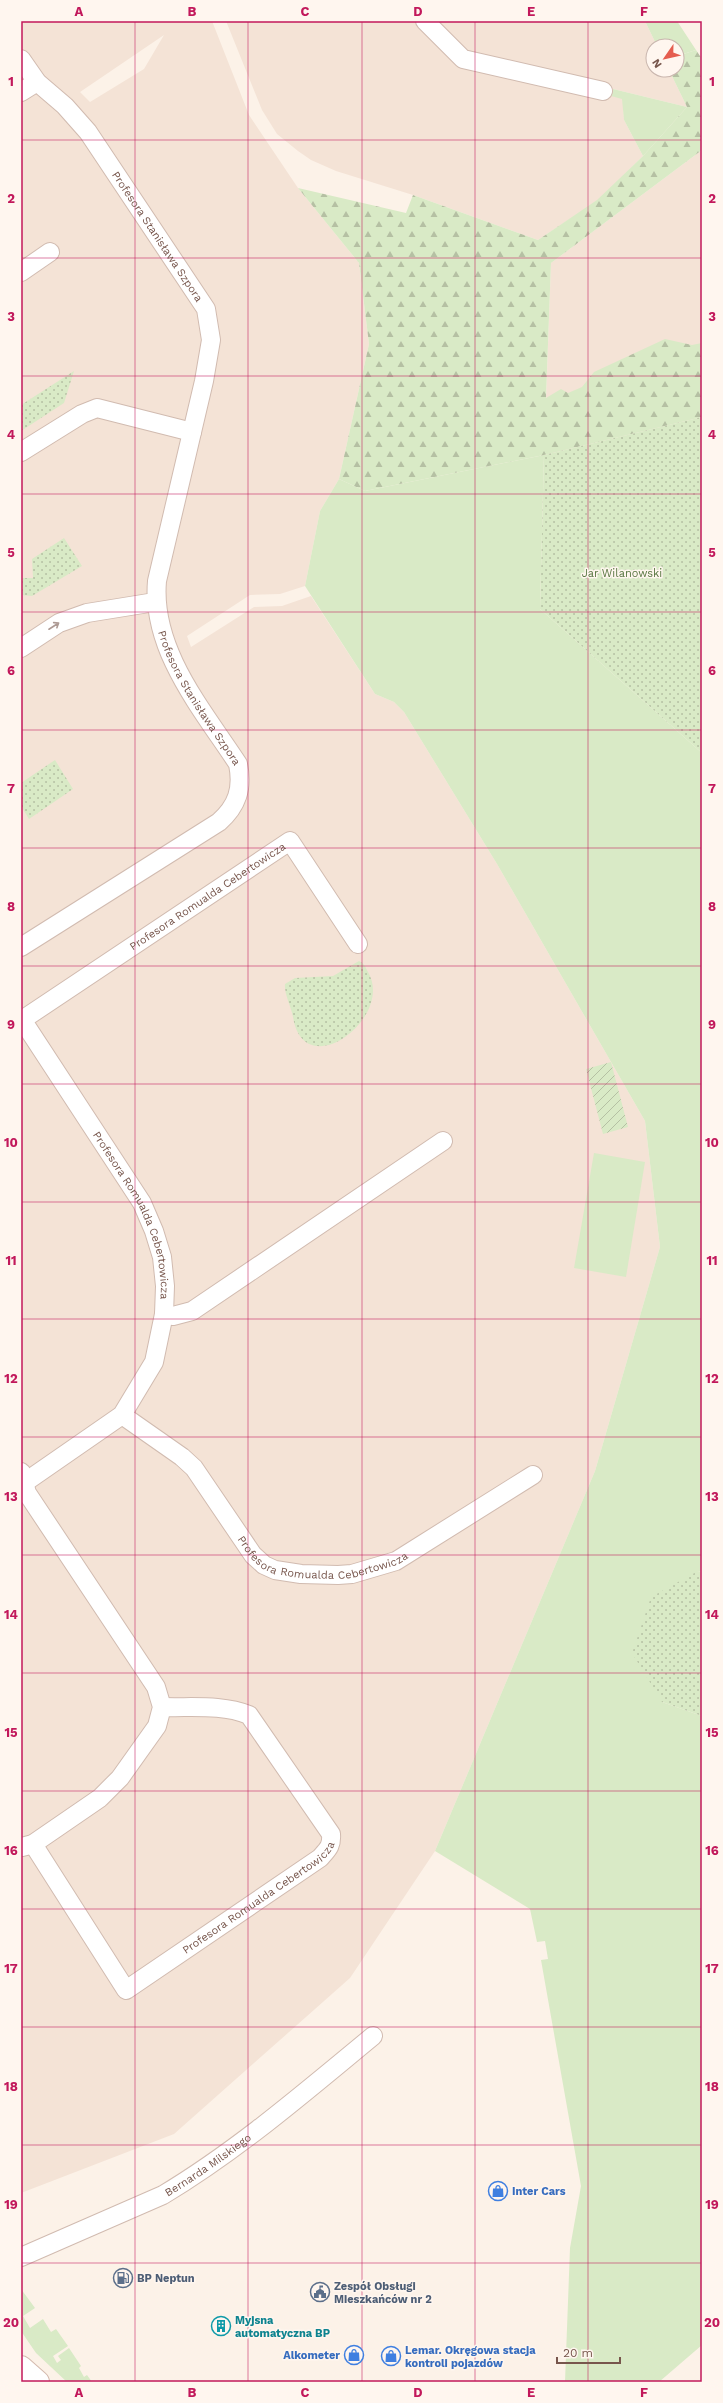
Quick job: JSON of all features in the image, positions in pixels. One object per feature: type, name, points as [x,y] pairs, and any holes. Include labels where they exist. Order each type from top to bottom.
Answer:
[{"type":"street","points":[[425,21],[463,59],[603,90]]},
{"type":"street","name":"Profesora Stanisława Szpora","points":[[21,59],[37,82],[64,106],[88,132],[108,159],[206,309],[211,340],[204,381],[157,582],[156,602],[168,653],[238,764],[240,776],[239,795],[229,813],[218,822],[21,947]]},
{"type":"street","points":[[21,92],[37,82]]},
{"type":"street","points":[[21,272],[50,252]]},
{"type":"street","points":[[21,452],[82,414],[96,408],[192,432]]},
{"type":"street","points":[[21,648],[59,623],[80,615],[156,602]]},
{"type":"street","name":"Profesora Romualda Cebertowicza","points":[[162,1707],[224,1708],[249,1714],[331,1834],[332,1843],[329,1848],[314,1862],[126,1990],[27,1846],[95,1801],[116,1782],[158,1726],[162,1707],[156,1687],[27,1493],[22,1480],[122,1415],[154,1362],[164,1314],[165,1286],[162,1257],[154,1231],[142,1203],[22,1019],[290,841],[358,944]]},
{"type":"street","name":"Profesora Romualda Cebertowicza","points":[[164,1314],[174,1316],[192,1311],[443,1141]]},
{"type":"street","name":"Profesora Romualda Cebertowicza","points":[[122,1415],[182,1457],[194,1468],[253,1555],[264,1565],[275,1570],[301,1574],[352,1574],[396,1561],[533,1475]]},
{"type":"street","name":"Bernarda Milskiego","points":[[21,2257],[163,2195],[185,2182],[247,2137],[373,2036]]},
{"type":"street","points":[[21,2367],[38,2382]]},
{"type":"shaded area","points":[[21,21],[212,21],[249,115],[298,188],[359,263],[369,344],[339,479],[320,511],[305,586],[280,594],[250,595],[187,636],[191,647],[254,607],[282,606],[311,596],[375,694],[394,702],[404,712],[497,864],[645,1121],[660,1247],[595,1471],[435,1851],[350,1978],[174,2134],[21,2193]],"holes":[[[164,35],[144,69],[90,102],[80,92]]]},
{"type":"shaded area","points":[[226,21],[645,21],[653,38],[645,38],[645,78],[673,78],[687,107],[613,89],[623,99],[624,120],[643,156],[597,201],[538,240],[413,195],[336,171],[311,160],[277,134],[262,110]]},
{"type":"shaded area","points":[[702,150],[702,417],[544,455],[551,263]]},
{"type":"green space","points":[[645,21],[677,21],[696,50],[685,53],[685,38],[653,38]]},
{"type":"green space","points":[[696,50],[702,59],[702,150],[551,263],[546,398],[561,389],[568,393],[582,387],[594,372],[665,339],[692,345],[702,343],[702,417],[544,455],[365,491],[339,479],[369,344],[359,263],[298,188],[406,213],[413,195],[538,240],[597,200],[643,156],[687,107],[673,78],[685,78],[685,53]]},
{"type":"green space","points":[[613,89],[687,107],[643,156],[624,120],[622,99],[611,96]]},
{"type":"green space","points":[[74,371],[64,403],[21,431],[21,405]]},
{"type":"green space","name":"Jar Wilanowski","points":[[702,417],[702,753],[540,609],[544,455]]},
{"type":"green space","points":[[544,455],[540,609],[702,753],[702,1572],[698,1571],[662,1702],[702,1716],[702,2345],[659,2382],[565,2382],[570,2248],[581,2186],[541,1960],[548,1959],[545,1941],[537,1942],[530,1909],[435,1851],[595,1471],[660,1247],[645,1121],[497,864],[404,712],[394,702],[375,694],[305,586],[320,511],[339,479],[365,491]]},
{"type":"green space","points":[[64,538],[82,566],[32,596],[21,595],[21,578],[33,578],[32,559]]},
{"type":"green space","points":[[55,760],[73,789],[29,819],[21,806],[21,783]]},
{"type":"green space","points":[[359,961],[364,964],[368,972],[373,990],[369,1008],[359,1024],[345,1037],[329,1045],[313,1045],[300,1037],[287,996],[285,984],[295,978],[333,976]]},
{"type":"green space","points":[[611,1062],[628,1127],[603,1134],[586,1069]]},
{"type":"green space","points":[[594,1153],[645,1162],[626,1277],[574,1268]]},
{"type":"green space","points":[[698,1571],[702,1572],[702,1716],[662,1702],[632,1653],[651,1597]]},
{"type":"green space","points":[[21,2289],[35,2308],[23,2316],[30,2328],[43,2319],[51,2332],[56,2329],[68,2346],[53,2356],[57,2363],[61,2360],[58,2356],[69,2348],[81,2366],[79,2368],[84,2377],[87,2375],[92,2382],[67,2382],[36,2353],[21,2331]]},
{"type":"place","name":"Inter Cars","points":[[498,2191]]},
{"type":"place","name":"BP Neptun","points":[[123,2278]]},
{"type":"place","name":"Zespół Obsługi Mieszkańców nr 2","points":[[320,2292]]},
{"type":"place","name":"Myjsna automatyczna BP","points":[[221,2326]]},
{"type":"place","name":"Alkometer","points":[[354,2355]]},
{"type":"place","name":"Lemar. Okręgowa stacja kontroli pojazdów","points":[[391,2356]]}]
